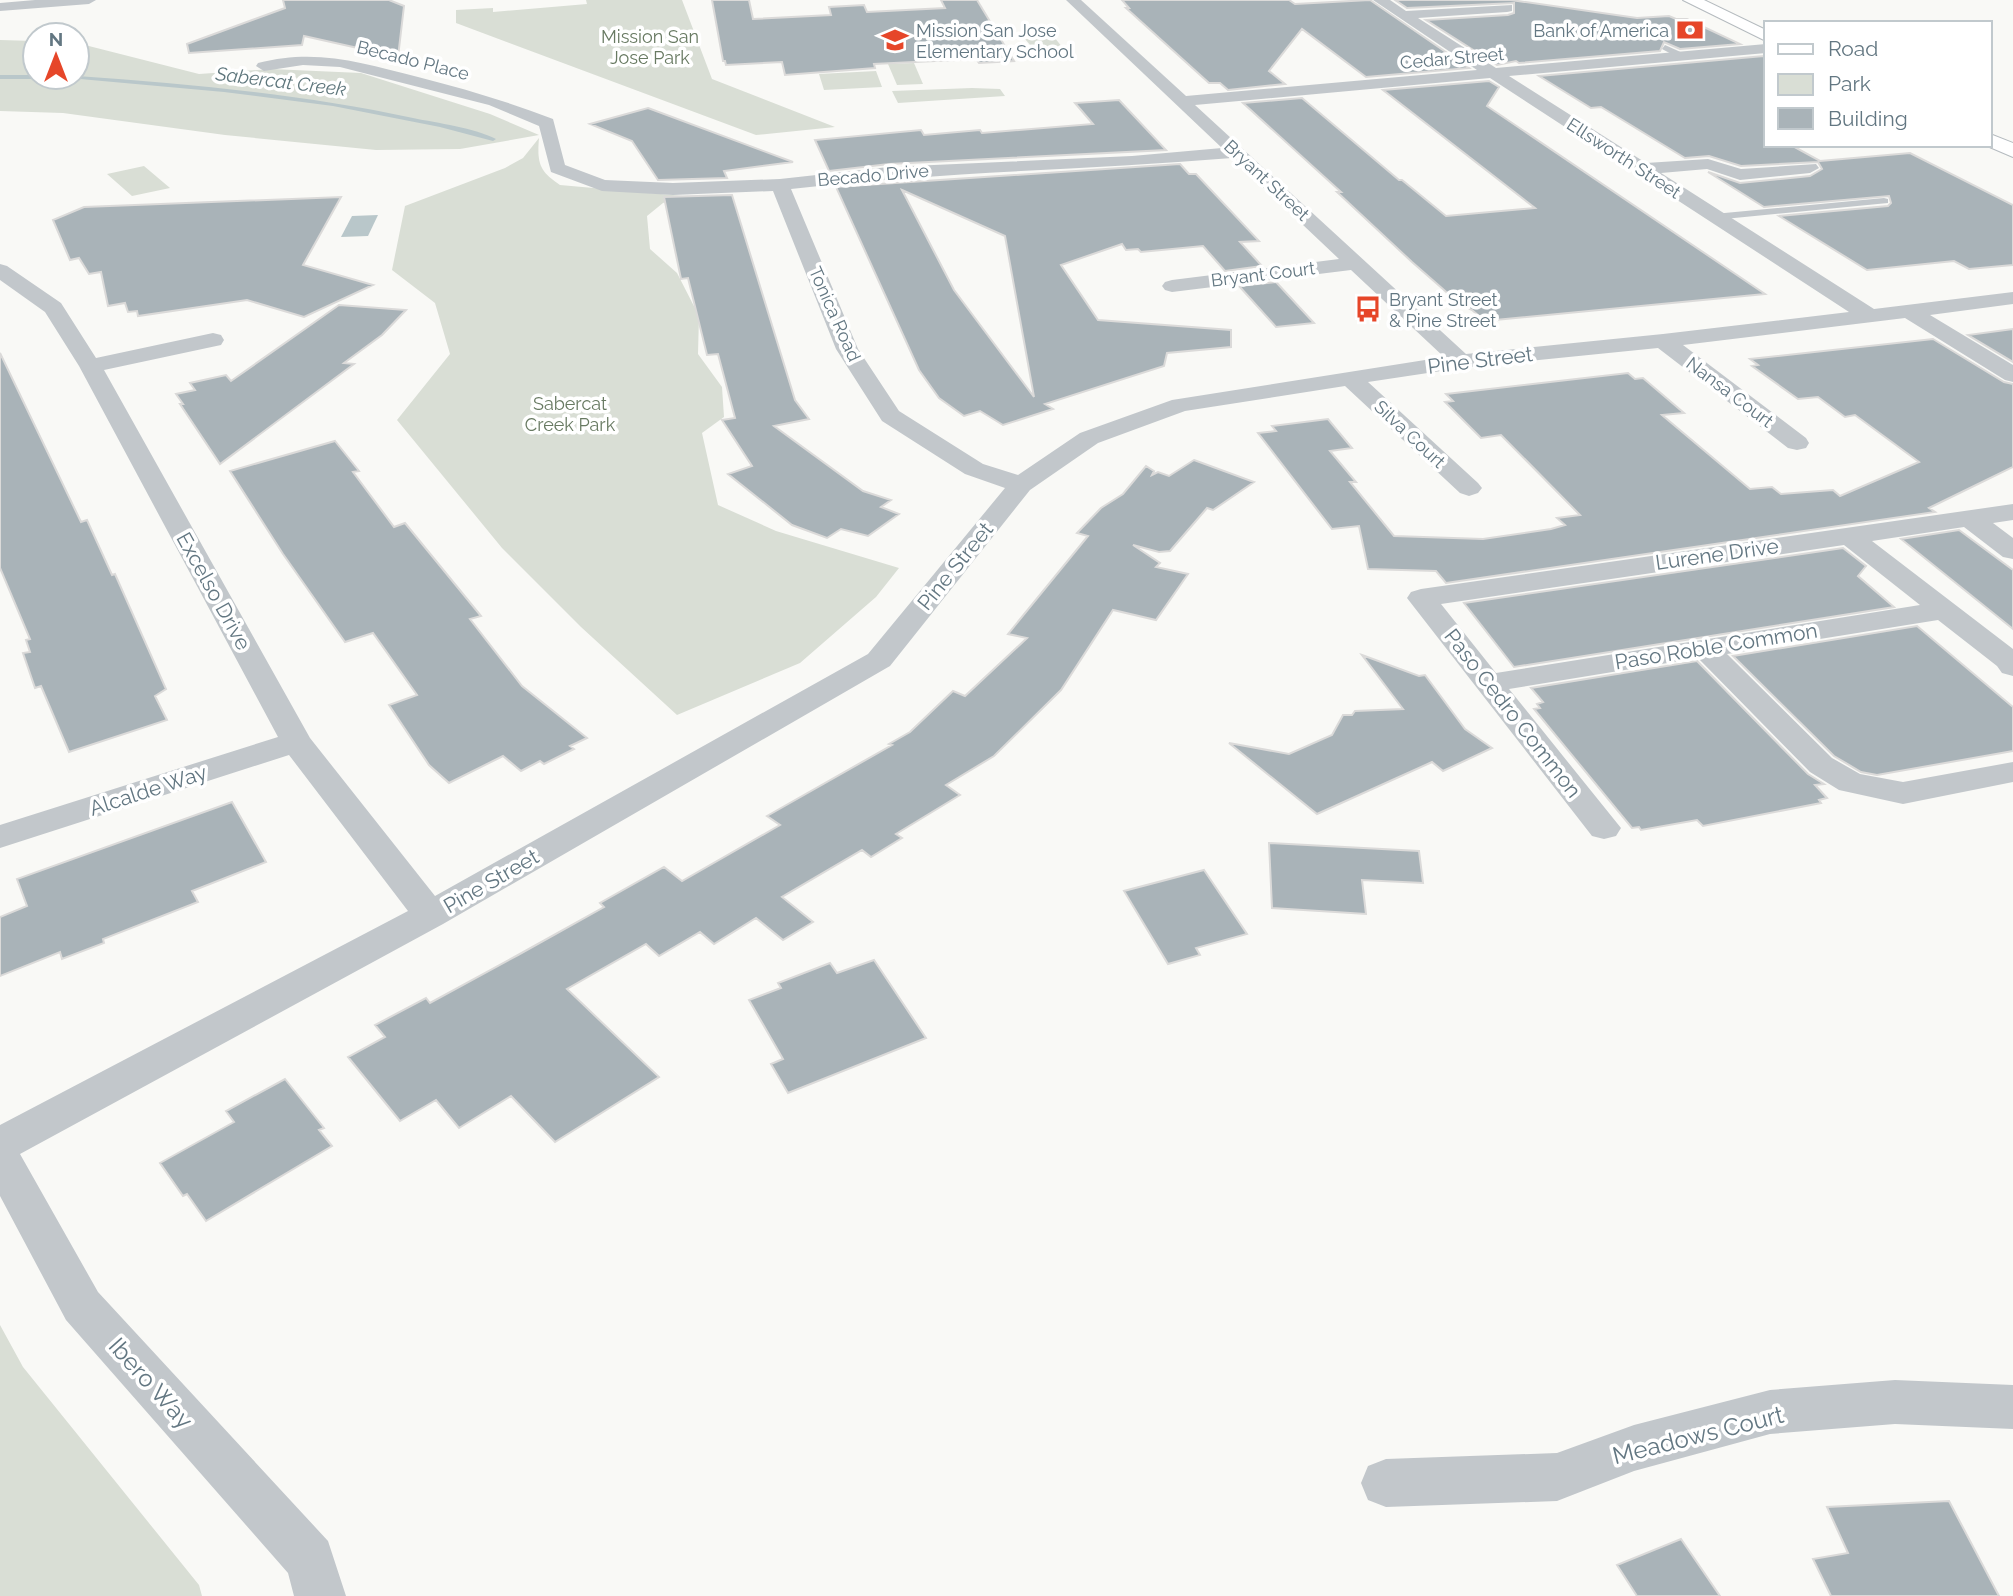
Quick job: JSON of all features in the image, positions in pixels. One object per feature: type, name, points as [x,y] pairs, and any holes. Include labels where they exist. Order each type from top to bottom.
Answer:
[{"type":"main road","points":[[1691,0],[1764,35]]},
{"type":"main road","points":[[1992,141],[2013,151]]},
{"type":"street","points":[[0,7],[89,0]]},
{"type":"street","name":"Bryant Street","points":[[1073,0],[1461,361]]},
{"type":"street","name":"Ellsworth Street","points":[[1380,0],[1869,315]]},
{"type":"street","points":[[1404,15],[1507,8]]},
{"type":"street","name":"Cedar Street","points":[[1183,101],[1764,48]]},
{"type":"street","name":"Becado Place","points":[[264,66],[303,60],[341,62],[495,102],[547,123]]},
{"type":"street","name":"Becado Drive","points":[[547,123],[557,168],[602,185],[673,190],[780,185],[888,172],[1132,161],[1237,152]]},
{"type":"street","points":[[1641,169],[1707,164],[1740,175],[1810,168]]},
{"type":"street","name":"Tonica Road","points":[[780,185],[847,349],[890,416],[974,469],[1021,485]]},
{"type":"street","name":"Bryant Court","points":[[1172,286],[1354,263]]},
{"type":"street","name":"Excelso Drive","points":[[0,270],[53,308],[90,366],[296,743],[430,915]]},
{"type":"street","name":"Pine Street","points":[[0,1144],[430,915],[879,660],[1021,485],[1089,438],[1180,405],[1461,361],[1662,341],[2013,298]]},
{"type":"street","points":[[1907,310],[2013,375]]},
{"type":"street","points":[[90,366],[213,340]]},
{"type":"street","name":"Nansa Court","points":[[1662,341],[1797,443]]},
{"type":"street","name":"Silva Court","points":[[1352,380],[1469,488]]},
{"type":"street","name":"Lurene Drive","points":[[1421,598],[2013,512]]},
{"type":"street","points":[[1969,518],[2013,551]]},
{"type":"street","points":[[1848,535],[2011,662]]},
{"type":"street","name":"Paso Cedro Common","points":[[1421,598],[1604,828]]},
{"type":"street","name":"Paso Roble Common","points":[[1488,683],[1944,610]]},
{"type":"street","points":[[1704,648],[1821,765],[1851,783],[1903,793],[2013,772]]},
{"type":"street","name":"Alcalde Way","points":[[0,837],[296,743]]},
{"type":"street","name":"Ibero Way","points":[[0,1156],[82,1306],[310,1559],[320,1596]]},
{"type":"street","name":"Meadows Court","points":[[1386,1483],[1557,1477],[1634,1448],[1770,1412],[1895,1402],[2013,1407]]},
{"type":"lane","points":[[1665,47],[1682,56]]},
{"type":"lane","points":[[1714,217],[1884,201]]},
{"type":"green space","name":"Mission San Jose Park","points":[[586,0],[682,0],[712,79],[835,127],[756,135],[456,23],[456,10],[493,8],[493,12],[587,4]]},
{"type":"green space","points":[[1054,37],[1072,59],[1043,60],[1025,39]]},
{"type":"green space","points":[[0,40],[21,41],[21,91],[91,91],[91,47],[199,74],[271,69],[361,73],[490,114],[539,135],[460,149],[376,150],[225,135],[63,113],[0,111]]},
{"type":"green space","points":[[914,63],[923,84],[897,85],[888,64]]},
{"type":"green space","points":[[876,71],[882,87],[824,90],[819,74]]},
{"type":"green space","points":[[1000,89],[1005,96],[898,103],[892,91]]},
{"type":"green space","name":"Sabercat Creek Park","points":[[539,138],[538,154],[541,166],[560,185],[683,196],[663,203],[647,216],[650,249],[677,273],[699,316],[698,354],[722,387],[724,417],[702,433],[718,505],[776,531],[899,568],[876,597],[800,663],[677,715],[581,627],[502,548],[397,420],[450,354],[435,303],[392,270],[405,206],[505,168],[523,158]]},
{"type":"green space","points":[[144,166],[170,188],[132,196],[107,174]]},
{"type":"green space","points":[[0,1325],[23,1367],[199,1585],[202,1596],[0,1596]]},
{"type":"shaded area","points":[[378,215],[368,236],[341,237],[352,216]]},
{"type":"building","points":[[283,0],[389,0],[404,6],[398,57],[304,36],[302,45],[189,53],[187,44],[285,8]]},
{"type":"building","points":[[712,0],[749,0],[753,19],[831,15],[829,7],[864,5],[867,12],[945,8],[941,0],[977,0],[1014,61],[979,63],[976,59],[874,64],[875,68],[785,75],[782,62],[726,65]]},
{"type":"building","points":[[1122,0],[1289,0],[1295,4],[1370,0],[1469,68],[1366,77],[1302,29],[1269,71],[1285,84],[1228,90],[1220,83],[1209,83],[1126,8],[1129,8]]},
{"type":"building","points":[[1395,0],[1511,0],[1637,18],[1669,16],[1687,19],[1740,44],[1680,49],[1664,42],[1660,51],[1519,63],[1516,61],[1497,65],[1426,20],[1508,15],[1514,13],[1514,3],[1407,8]]},
{"type":"building","points":[[1764,56],[1764,147],[1795,147],[1820,161],[1910,153],[2013,205],[2013,265],[1969,269],[1954,261],[1867,270],[1779,216],[1888,206],[1891,203],[1889,196],[1764,207],[1708,172],[1740,183],[1810,176],[1822,169],[1818,162],[1741,166],[1709,156],[1685,158],[1601,107],[1591,108],[1539,76]]},
{"type":"building","points":[[1489,81],[1499,87],[1487,106],[1765,294],[1485,321],[1460,304],[1412,262],[1337,192],[1341,192],[1243,103],[1302,98],[1446,216],[1535,208],[1383,90]]},
{"type":"building","points":[[1119,100],[1166,150],[889,164],[829,171],[815,140],[921,130],[924,135],[980,130],[982,133],[1093,124],[1075,103]]},
{"type":"building","points":[[648,108],[793,162],[724,171],[727,178],[658,180],[632,141],[590,124]]},
{"type":"building","points":[[1180,164],[1189,174],[1196,174],[1259,241],[1240,242],[1262,266],[1225,271],[1203,246],[1141,252],[1138,249],[1126,250],[1122,244],[1061,265],[1098,320],[1231,330],[1231,347],[1167,353],[1164,366],[1045,404],[1053,409],[1003,425],[980,411],[964,416],[939,398],[919,370],[836,187]],"holes":[[[902,190],[1005,236],[1034,397],[954,290]]]},
{"type":"building","points":[[732,195],[795,400],[809,419],[774,426],[863,491],[891,500],[881,507],[899,514],[868,536],[841,529],[827,538],[792,525],[728,474],[752,466],[722,420],[735,418],[718,354],[707,355],[688,278],[681,279],[664,197]]},
{"type":"building","points":[[341,197],[303,265],[373,285],[304,317],[247,300],[138,316],[137,311],[128,312],[125,303],[108,306],[101,272],[89,274],[79,258],[70,260],[53,220],[84,207]]},
{"type":"building","points":[[1276,282],[1314,323],[1276,327],[1239,286]]},
{"type":"building","points":[[339,305],[406,310],[382,335],[344,363],[354,364],[220,464],[176,394],[195,390],[190,383],[226,375],[231,381]]},
{"type":"building","points":[[2013,329],[2013,362],[1968,335]]},
{"type":"building","points":[[1933,339],[2004,382],[2013,384],[2013,467],[1929,508],[1935,512],[1446,583],[1436,571],[1368,569],[1359,526],[1332,529],[1258,433],[1276,431],[1272,426],[1328,419],[1352,448],[1330,451],[1356,482],[1350,482],[1394,536],[1483,539],[1551,529],[1565,525],[1557,518],[1580,515],[1501,435],[1481,438],[1445,402],[1453,401],[1446,394],[1628,373],[1635,379],[1643,378],[1684,413],[1662,415],[1750,489],[1772,487],[1781,494],[1833,490],[1840,496],[1919,462],[1855,415],[1845,417],[1818,397],[1798,399],[1752,366],[1758,365],[1750,359]]},
{"type":"building","points":[[0,353],[81,522],[87,520],[112,575],[115,574],[166,689],[155,696],[167,720],[69,752],[41,686],[35,688],[23,653],[30,652],[26,640],[30,639],[0,568]]},
{"type":"building","points":[[335,441],[359,471],[353,472],[394,527],[405,523],[481,616],[470,619],[522,686],[587,738],[570,746],[574,749],[544,764],[540,761],[521,771],[503,756],[449,783],[429,765],[389,705],[417,695],[373,633],[345,642],[283,554],[230,471]]},
{"type":"building","points":[[1194,460],[1254,482],[1213,510],[1207,508],[1170,551],[1159,552],[1133,545],[1160,563],[1156,567],[1188,574],[1156,620],[1113,610],[1061,690],[994,756],[946,785],[960,795],[896,834],[902,838],[871,857],[862,850],[782,897],[813,922],[783,940],[756,918],[714,944],[700,932],[659,956],[646,944],[567,989],[659,1077],[555,1142],[511,1096],[459,1128],[436,1100],[400,1121],[348,1057],[385,1037],[375,1025],[426,998],[430,1003],[518,955],[604,907],[600,903],[664,867],[682,881],[780,825],[767,816],[892,745],[889,744],[910,732],[953,691],[965,696],[1027,638],[1008,634],[1088,536],[1077,533],[1101,508],[1123,494],[1146,466],[1154,471],[1152,475],[1158,472],[1169,476]]},
{"type":"building","points":[[1959,530],[2013,570],[2013,629],[1901,539]]},
{"type":"building","points":[[1843,548],[1866,566],[1858,576],[1894,607],[1514,667],[1464,603]]},
{"type":"building","points":[[1917,626],[2013,707],[2013,751],[1877,775],[1861,772],[1834,756],[1733,656]]},
{"type":"building","points":[[1362,655],[1419,676],[1425,675],[1465,729],[1492,748],[1443,771],[1432,762],[1317,814],[1229,743],[1289,754],[1332,735],[1343,715],[1352,715],[1355,711],[1403,709]]},
{"type":"building","points":[[1697,661],[1808,774],[1824,784],[1815,785],[1827,798],[1819,800],[1821,803],[1703,826],[1697,820],[1641,830],[1639,827],[1632,828],[1534,709],[1540,708],[1537,704],[1543,702],[1531,688]]},
{"type":"building","points":[[232,802],[266,862],[192,891],[198,902],[103,939],[104,943],[62,959],[60,952],[0,976],[0,917],[27,906],[17,879]]},
{"type":"building","points":[[1269,843],[1419,851],[1423,883],[1362,880],[1366,914],[1272,908]]},
{"type":"building","points":[[1204,870],[1247,934],[1196,948],[1200,955],[1168,964],[1124,891]]},
{"type":"building","points":[[874,960],[926,1038],[788,1093],[771,1064],[783,1059],[749,1000],[781,988],[778,983],[830,963],[837,973]]},
{"type":"building","points":[[285,1079],[324,1128],[319,1130],[332,1146],[206,1221],[187,1194],[183,1196],[160,1163],[234,1122],[226,1111]]},
{"type":"building","points":[[1949,1501],[1999,1596],[1831,1596],[1813,1559],[1848,1553],[1827,1507]]},
{"type":"building","points":[[1681,1539],[1720,1596],[1637,1596],[1617,1565]]},
{"type":"waterway","name":"Sabercat Creek","points":[[0,77],[21,77]]},
{"type":"waterway","name":"Sabercat Creek","points":[[91,79],[224,90],[333,104],[440,125],[493,139]]},
{"type":"place","name":"Bank of America","points":[[1690,30]]},
{"type":"place","name":"Mission San Jose Elementary School","points":[[895,40]]},
{"type":"place","name":"Bryant Street & Pine Street","points":[[1368,309]]}]
